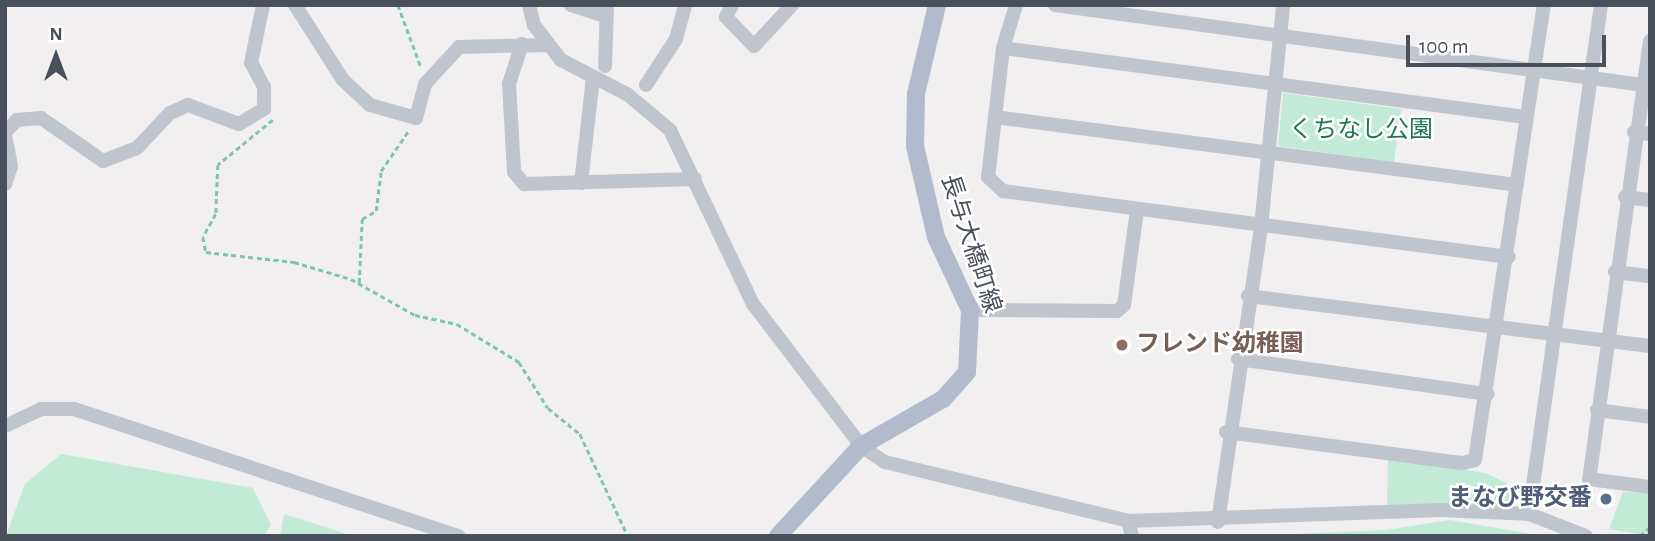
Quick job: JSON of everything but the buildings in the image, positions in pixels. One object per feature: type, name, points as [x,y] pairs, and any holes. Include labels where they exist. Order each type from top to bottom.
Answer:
[{"type":"main road","name":"長与大橋町線","points":[[778,536],[861,446],[957,388],[973,348],[970,310],[936,237],[915,146],[916,94],[937,5]]},
{"type":"street","points":[[5,184],[11,166],[5,134],[17,120],[41,118],[103,162],[137,148],[170,113],[188,105],[239,124],[264,109],[264,87],[251,63],[263,5]]},
{"type":"street","points":[[295,5],[343,80],[370,105],[416,118],[425,84],[459,47],[522,44],[546,45],[652,112],[670,130],[753,304],[861,446],[911,469],[1129,521],[1218,522],[1441,510],[1529,514],[1586,536]]},
{"type":"street","points":[[530,5],[546,45]]},
{"type":"street","points":[[571,5],[606,11],[605,66]]},
{"type":"street","points":[[646,85],[676,39],[685,5]]},
{"type":"street","points":[[732,5],[726,17],[754,46],[792,5]]},
{"type":"street","points":[[1016,5],[1003,48],[988,177],[1003,191],[1261,227],[1509,257]]},
{"type":"street","points":[[1055,5],[1645,85]]},
{"type":"street","points":[[1218,522],[1226,432],[1261,227],[1283,5]]},
{"type":"street","points":[[1226,432],[1463,463],[1475,460],[1509,257],[1530,71],[1544,5]]},
{"type":"street","points":[[1529,514],[1586,75],[1601,5]]},
{"type":"street","points":[[1650,41],[1645,85],[1634,132],[1589,479],[1650,487]]},
{"type":"street","points":[[522,44],[509,85],[514,172],[524,184],[695,179]]},
{"type":"street","points":[[1003,48],[1525,117]]},
{"type":"street","points":[[581,183],[593,76]]},
{"type":"street","points":[[996,117],[1517,185]]},
{"type":"street","points":[[1634,132],[1650,134]]},
{"type":"street","points":[[1625,197],[1650,200]]},
{"type":"street","points":[[970,310],[1116,311],[1124,305],[1136,210]]},
{"type":"street","points":[[1615,272],[1650,276]]},
{"type":"street","points":[[1248,296],[1650,346]]},
{"type":"street","points":[[1238,359],[1488,394]]},
{"type":"street","points":[[8,423],[41,409],[74,409],[459,536]]},
{"type":"street","points":[[1597,410],[1650,416]]},
{"type":"street","points":[[1129,521],[1132,536]]},
{"type":"path","points":[[398,5],[425,84]]},
{"type":"path","points":[[264,109],[275,123],[218,165],[216,214],[203,237],[206,252],[294,262],[359,284],[415,315],[457,324],[519,362],[548,408],[580,434],[628,536]]},
{"type":"path","points":[[359,284],[362,219],[376,211],[381,171],[416,118]]},
{"type":"path","points":[[1640,536],[1650,527]]},
{"type":"green space","name":"くちなし公園","points":[[1283,93],[1401,109],[1394,162],[1278,146]]},
{"type":"green space","points":[[61,454],[253,488],[271,525],[264,536],[6,536],[25,484]]},
{"type":"green space","points":[[1388,457],[1485,473],[1521,490],[1507,509],[1387,508]]},
{"type":"green space","points":[[1623,492],[1650,493],[1650,536],[1609,529]]},
{"type":"green space","points":[[284,514],[353,536],[280,536]]},
{"type":"green space","points":[[1450,520],[1543,536],[1250,536],[1386,530]]},
{"type":"place","name":"フレンド幼稚園","points":[[1122,345]]},
{"type":"place","name":"まなび野交番","points":[[1606,499]]}]
